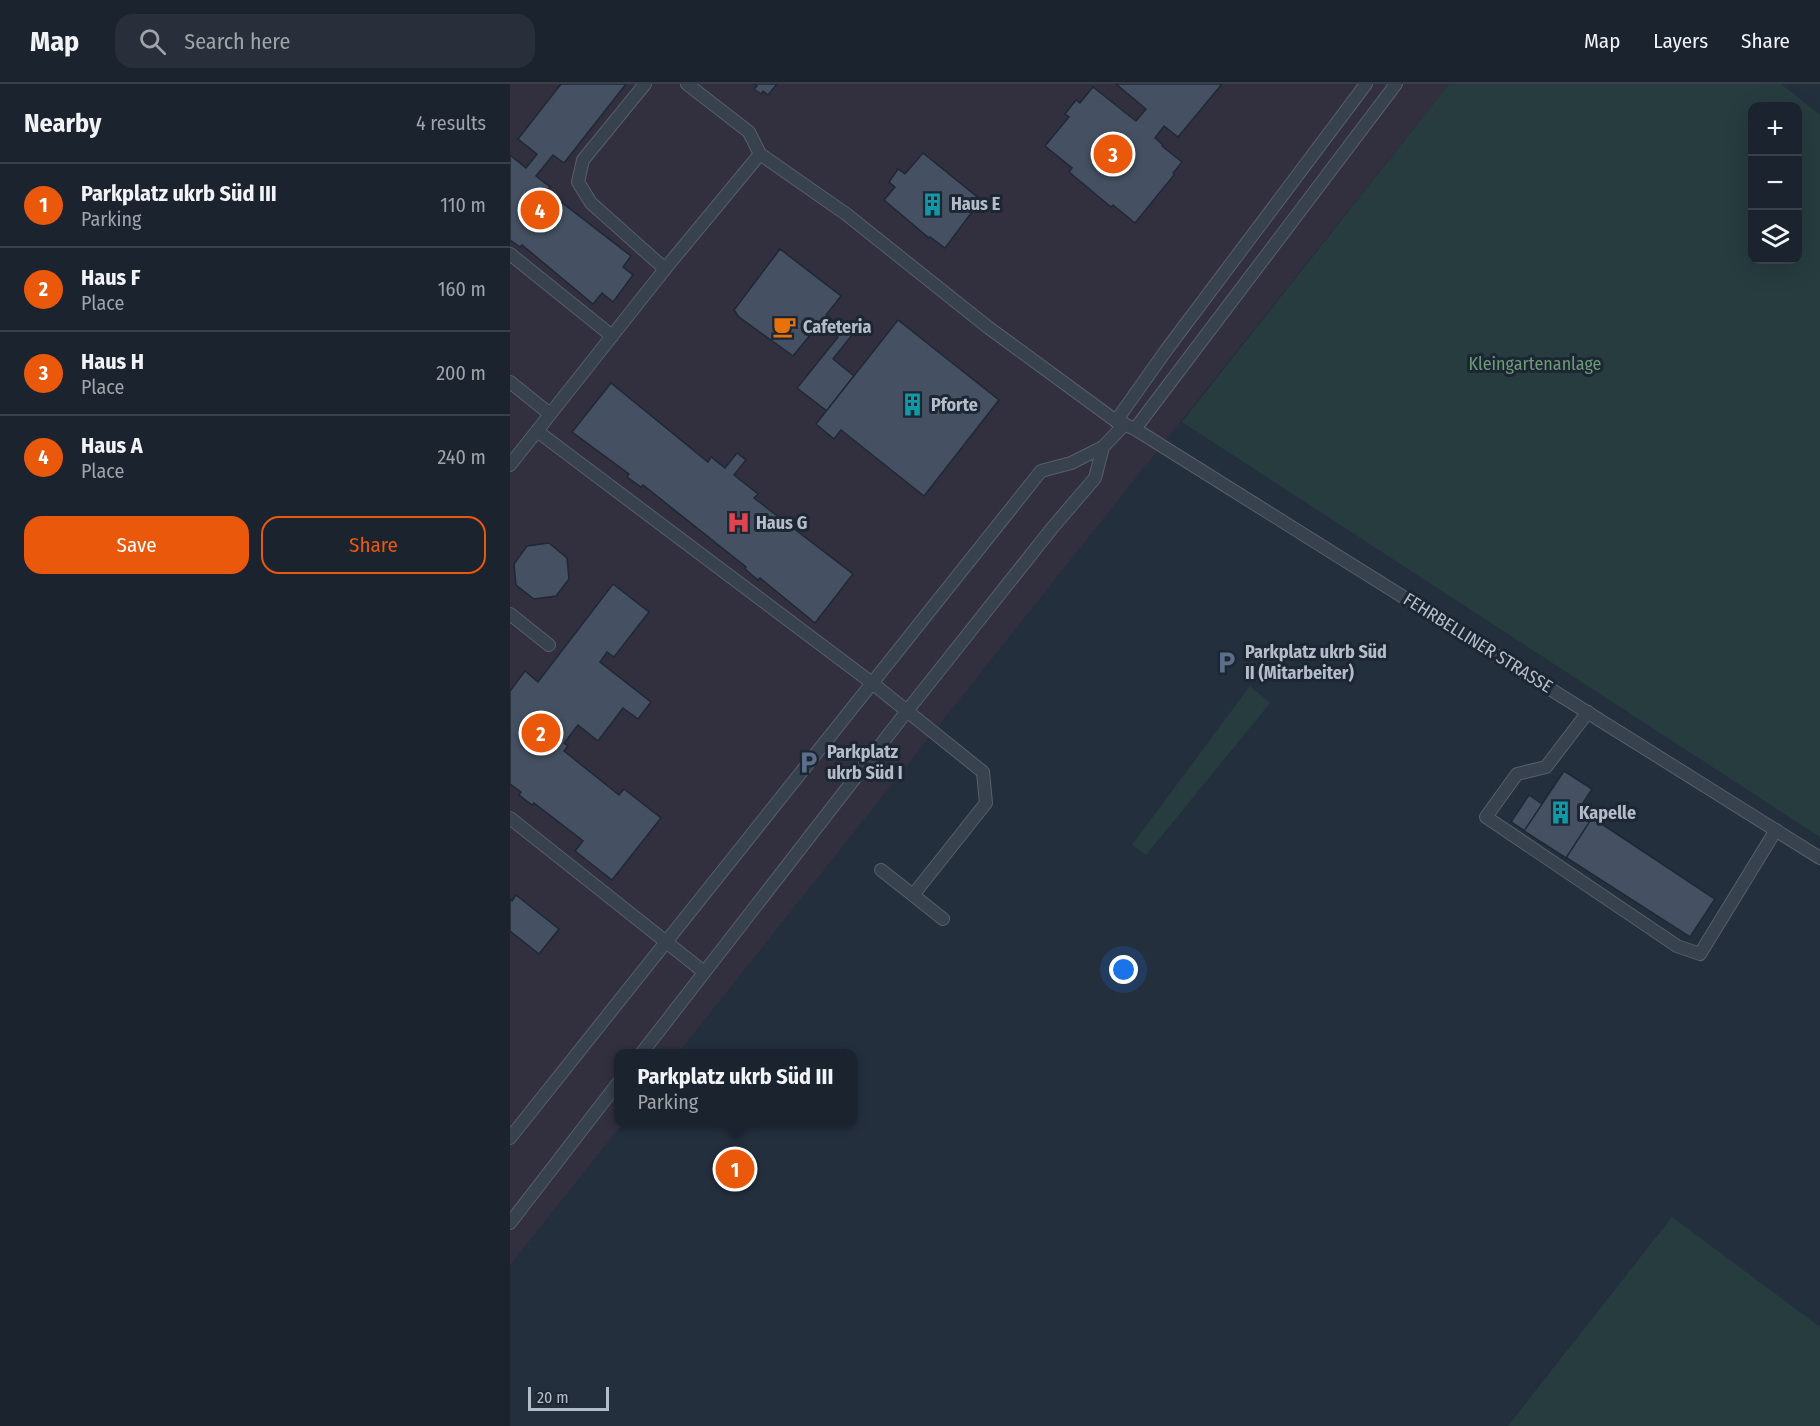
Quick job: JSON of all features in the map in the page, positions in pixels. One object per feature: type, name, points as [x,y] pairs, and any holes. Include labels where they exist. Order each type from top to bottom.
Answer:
[{"type":"lane","points":[[645,84],[583,160],[578,182],[591,203],[665,269]]},
{"type":"lane","points":[[510,465],[665,269],[760,154],[749,132],[687,84]]},
{"type":"lane","points":[[1126,425],[1167,349],[1366,84]]},
{"type":"lane","points":[[510,1138],[1041,471],[1071,463],[1103,447],[1126,425],[1396,84]]},
{"type":"lane","name":"FEHRBELLINER STRASSE","points":[[760,154],[846,214],[989,328],[1126,425],[1820,858]]},
{"type":"lane","points":[[510,254],[612,336]]},
{"type":"lane","points":[[510,382],[550,414]]},
{"type":"lane","points":[[537,431],[872,683],[983,772],[986,803],[913,895]]},
{"type":"lane","points":[[644,1049],[907,711],[1053,527],[1095,478],[1103,447]]},
{"type":"lane","points":[[510,614],[549,645]]},
{"type":"lane","points":[[1588,712],[1546,767],[1517,774],[1486,817],[1677,946],[1700,954],[1776,830]]},
{"type":"lane","points":[[510,818],[704,972]]},
{"type":"lane","points":[[881,870],[943,919]]},
{"type":"lane","points":[[510,1222],[614,1088]]},
{"type":"shaded area","points":[[510,84],[1449,84],[681,1049],[614,1049],[614,1127],[620,1127],[510,1265]]},
{"type":"green space","name":"Kleingartenanlage","points":[[1449,84],[1781,84],[1820,115],[1820,837],[1182,422]]},
{"type":"green space","points":[[1250,686],[1270,703],[1146,855],[1132,845]]},
{"type":"green space","points":[[1672,1217],[1820,1327],[1820,1426],[1508,1426]]},
{"type":"building","points":[[561,84],[626,84],[564,163],[553,155],[536,176],[550,187],[547,191],[631,256],[623,267],[633,275],[613,302],[602,293],[593,304],[522,245],[520,247],[510,240],[510,155],[526,168],[537,154],[518,139]]},
{"type":"building","points":[[754,84],[777,84],[768,95],[763,91],[761,94],[754,89],[757,86]]},
{"type":"building","points":[[1116,84],[1222,84],[1178,137],[1164,126],[1155,138],[1182,162],[1135,223],[1113,205],[1111,207],[1069,172],[1072,168],[1045,146],[1069,117],[1065,114],[1076,100],[1080,103],[1093,87],[1136,121],[1146,109]]},
{"type":"building","name":"Haus E","points":[[923,153],[981,200],[945,248],[929,238],[884,200],[895,187],[889,182],[898,169],[905,174]]},
{"type":"building","name":"Cafeteria","points":[[780,249],[841,296],[826,315],[852,335],[833,359],[854,376],[827,411],[797,388],[838,337],[820,323],[793,356],[739,317],[734,310]]},
{"type":"building","name":"Pforte","points":[[898,320],[999,400],[924,496],[841,430],[834,439],[816,424]]},
{"type":"building","name":"Haus G","points":[[611,383],[708,462],[711,457],[725,468],[737,453],[746,460],[734,475],[758,494],[754,498],[853,574],[815,623],[760,578],[758,580],[745,569],[746,567],[643,485],[641,487],[627,477],[629,474],[572,432]]},
{"type":"building","points":[[549,543],[567,558],[569,579],[556,596],[534,599],[516,585],[514,564],[527,546]]},
{"type":"building","points":[[613,584],[649,612],[614,657],[607,652],[600,662],[651,702],[638,719],[623,708],[598,741],[578,725],[564,743],[568,746],[564,751],[619,795],[624,789],[661,818],[612,880],[575,851],[583,841],[534,803],[532,805],[519,795],[521,792],[510,784],[510,691],[525,671],[538,682]]},
{"type":"building","points":[[1564,771],[1592,789],[1579,809],[1715,899],[1690,937],[1511,822],[1529,795],[1542,804]]},
{"type":"building","name":"Kapelle","points":[[1564,771],[1592,789],[1579,809],[1592,818],[1566,858],[1524,831]]},
{"type":"building","points":[[516,895],[559,929],[539,954],[510,931],[510,899],[512,901]]},
{"type":"place","name":"Haus H","points":[[1113,154]]},
{"type":"place","name":"Haus E","points":[[933,204]]},
{"type":"place","name":"Haus A","points":[[540,210]]},
{"type":"place","name":"Cafeteria","points":[[785,327]]},
{"type":"place","name":"Pforte","points":[[913,405]]},
{"type":"place","name":"Haus G","points":[[738,523]]},
{"type":"place","name":"Parkplatz ukrb Süd II (Mitarbeiter)","points":[[1227,662]]},
{"type":"place","name":"Haus F","points":[[541,733]]},
{"type":"place","name":"Parkplatz ukrb Süd I","points":[[809,762]]},
{"type":"place","name":"Kapelle","points":[[1561,813]]},
{"type":"place","name":"Parkplatz ukrb Süd III","points":[[735,1169]]}]
